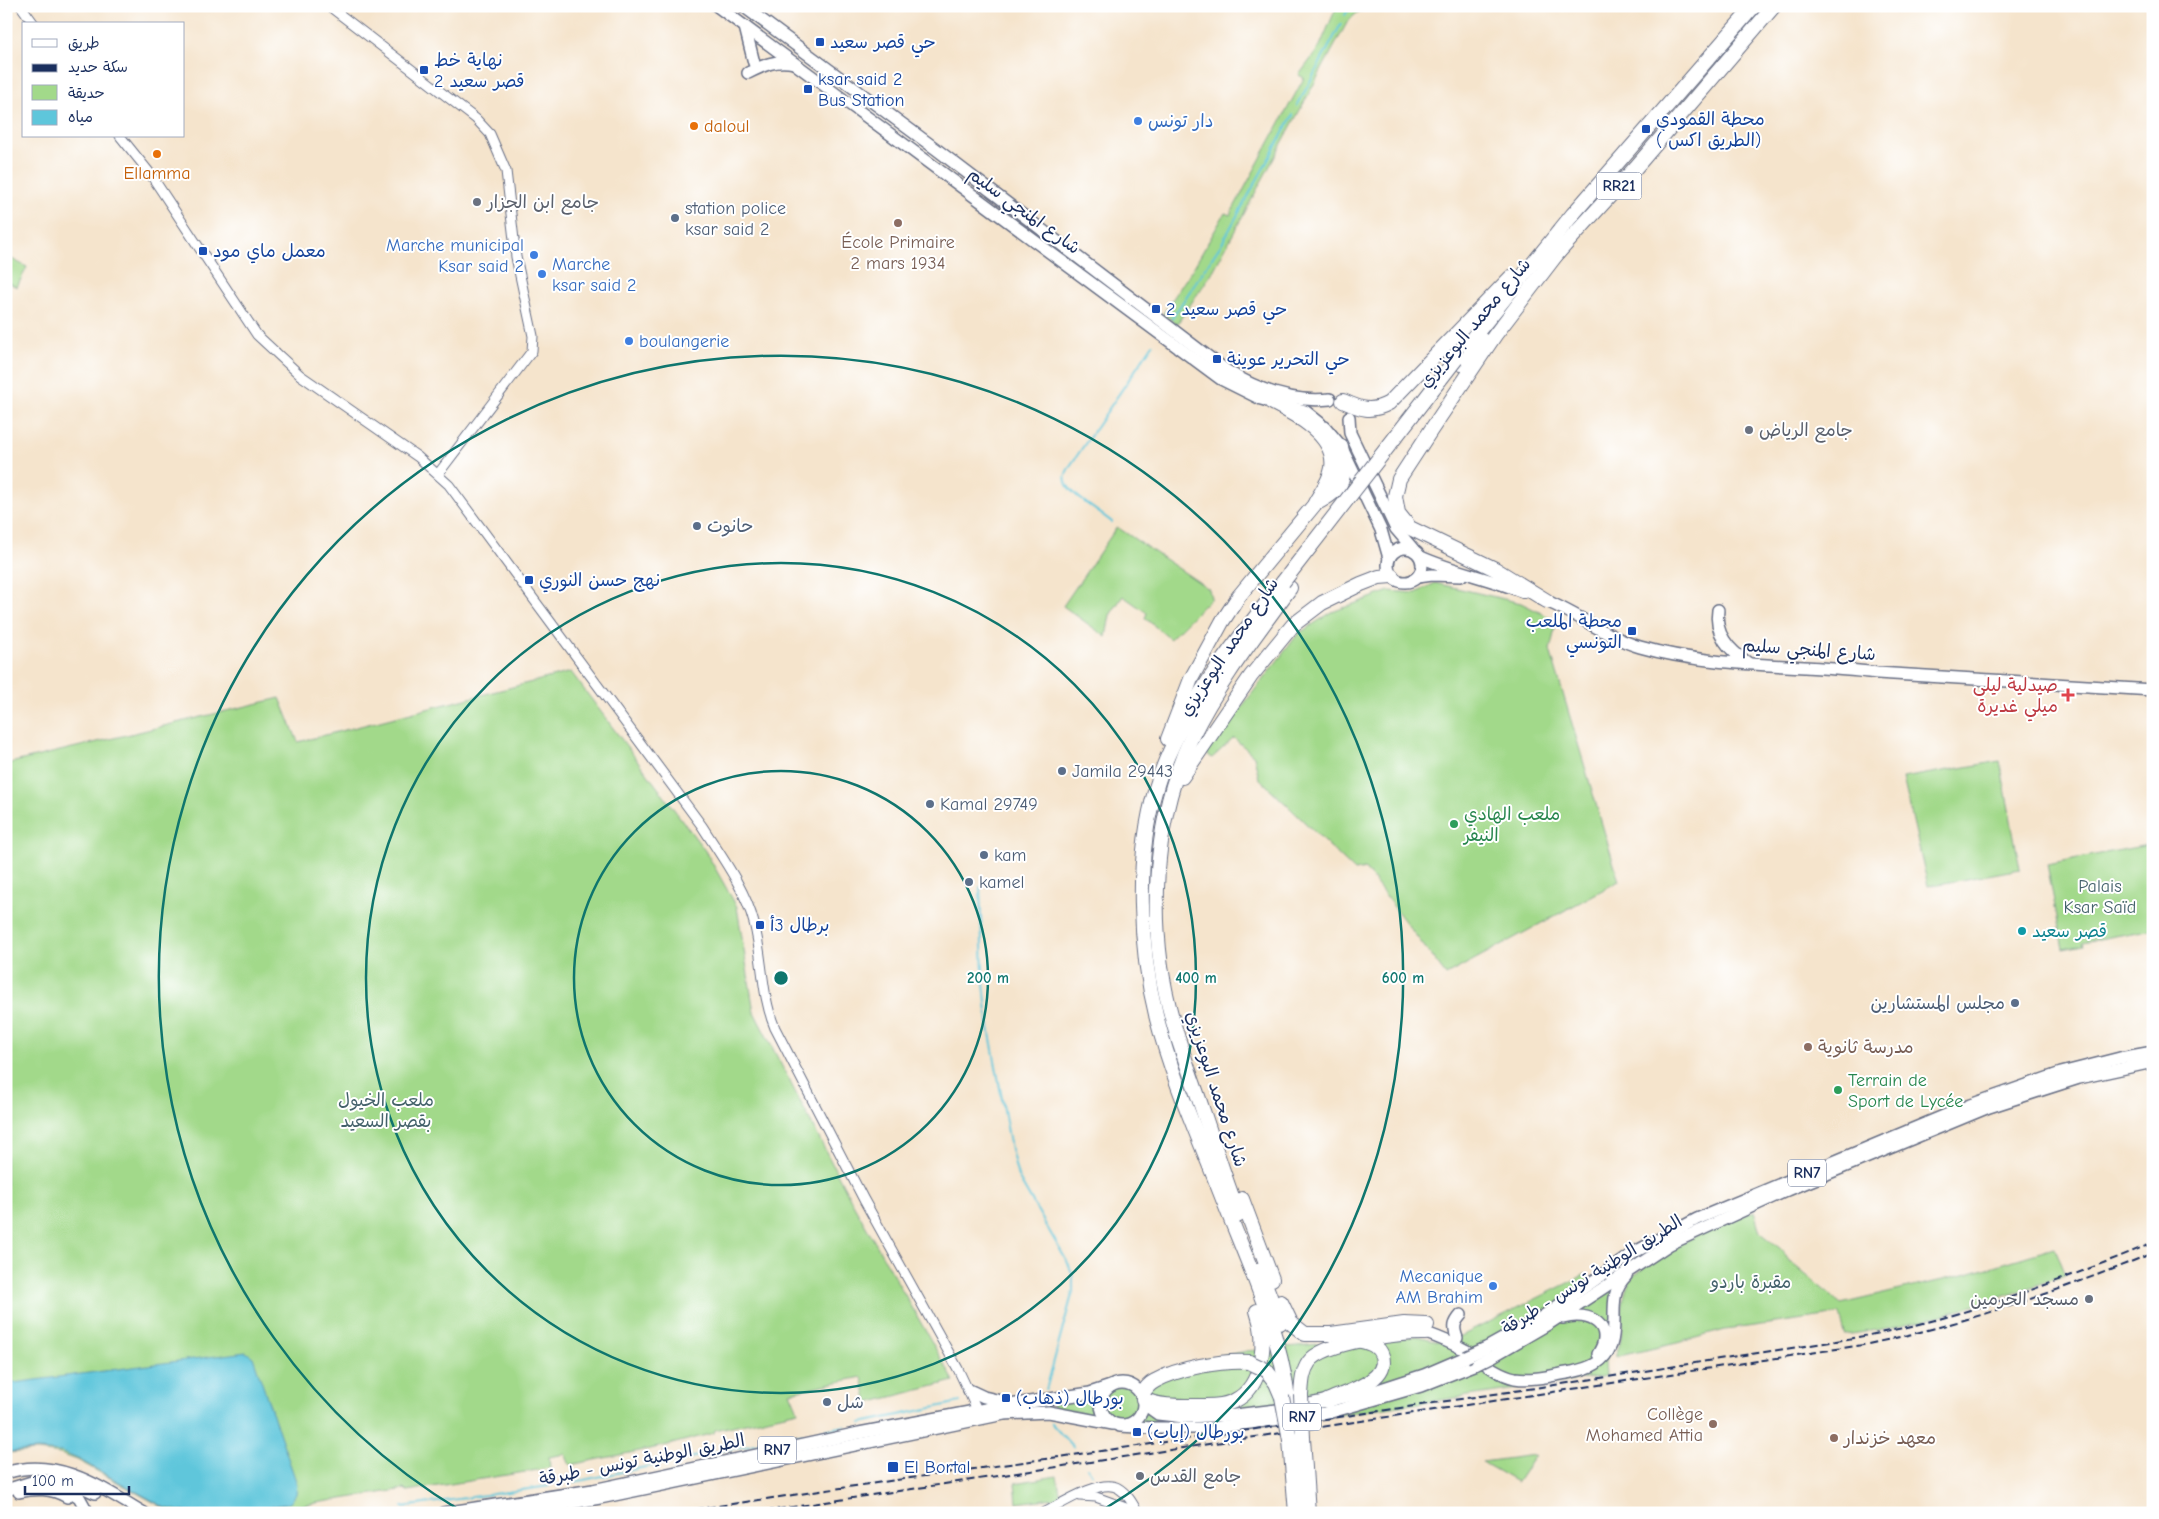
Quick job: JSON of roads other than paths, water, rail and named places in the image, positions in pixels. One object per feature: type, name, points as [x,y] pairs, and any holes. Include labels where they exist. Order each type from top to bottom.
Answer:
[{"type":"highway","name":"شارع محمد البوعزيزي","points":[[1292,1397],[1279,1346],[1195,1109],[1157,1020],[1143,931],[1144,860],[1150,812],[1156,787],[1187,717],[1207,683],[1286,585],[1573,214],[1754,6]]},
{"type":"highway","name":"شارع محمد البوعزيزي","points":[[1459,362],[1636,168],[1774,6]]},
{"type":"highway","points":[[1336,400],[1361,409],[1374,410],[1396,398],[1573,214]]},
{"type":"highway","points":[[1547,601],[1495,569],[1410,528],[1403,520],[1396,504],[1396,488],[1399,479],[1495,335],[1560,250]]},
{"type":"highway","points":[[1156,787],[1175,718],[1201,660],[1239,596],[1315,504],[1329,478],[1332,459],[1329,449],[1319,435],[1303,420],[1272,402]]},
{"type":"highway","points":[[1396,529],[1390,505],[1391,486],[1401,466],[1431,430]]},
{"type":"highway","points":[[1315,504],[1328,498],[1344,477],[1341,446]]},
{"type":"highway","points":[[1172,792],[1251,676],[1293,625],[1322,603],[1353,587],[1379,577],[1392,576]]},
{"type":"highway","name":"شارع محمد البوعزيزي","points":[[1195,1109],[1171,1016],[1162,975],[1157,936],[1156,904],[1163,824],[1182,760],[1203,716],[1286,585]]},
{"type":"highway","points":[[1195,1109],[1244,1205],[1286,1314],[1298,1330],[1305,1334],[1314,1335],[1404,1324],[1427,1329]]},
{"type":"highway","points":[[1195,1109],[1206,1178],[1258,1312],[1263,1332],[1262,1354],[1251,1385],[1242,1396],[1234,1401],[1211,1406],[1182,1406],[1163,1405],[1143,1399],[1148,1386],[1161,1378],[1210,1365],[1248,1362],[1266,1370],[1276,1383],[1292,1397],[1297,1439],[1296,1513]]},
{"type":"highway","points":[[1308,1513],[1292,1397],[1309,1362],[1316,1354],[1357,1341],[1427,1329]]},
{"type":"highway","points":[[1327,1401],[1376,1378],[1381,1371],[1383,1364],[1379,1350],[1372,1344],[1357,1341]]},
{"type":"main road","name":"شارع المنجي سليم","points":[[717,6],[1221,379],[1240,390],[1272,402],[1305,411],[1323,425],[1341,446],[1381,530],[1389,558],[1388,568],[1392,576],[1402,582],[1413,581],[1418,577],[1432,575],[1478,577]]},
{"type":"main road","name":"شارع المنجي سليم","points":[[743,6],[936,149],[1227,371],[1249,384],[1282,395],[1315,400],[1336,400],[1348,408],[1350,433],[1396,529],[1417,553],[1439,565],[1499,583],[1547,601],[1638,646],[1694,658],[1878,673],[2153,690]]},
{"type":"main road","points":[[745,27],[754,63]]},
{"type":"main road","points":[[748,73],[768,63],[784,61],[795,63]]},
{"type":"main road","points":[[1336,400],[1325,400],[1319,408],[1318,413],[1323,425],[1330,429],[1340,429],[1349,417]]},
{"type":"main road","points":[[1389,558],[1396,550],[1408,548],[1417,553],[1422,568],[1418,577]]},
{"type":"main road","points":[[1718,610],[1718,626],[1723,638],[1734,653],[1748,663]]},
{"type":"main road","name":"الطريق الوطنية تونس - طبرقة","points":[[443,1513],[593,1490],[841,1437],[979,1414],[1049,1412],[1116,1425],[1153,1428],[1210,1428],[1312,1415],[1405,1391],[1477,1364],[1489,1352],[1635,1252],[1697,1219],[1970,1105],[2061,1073],[2153,1052]]},
{"type":"main road","name":"الطريق الوطنية تونس - طبرقة","points":[[1143,1399],[1153,1412],[1167,1416],[1207,1417],[1285,1409],[1355,1396],[1399,1383],[1466,1358],[1489,1352],[1550,1323],[1639,1262],[1687,1236],[1788,1190],[1989,1107],[2079,1078],[2153,1062]]},
{"type":"main road","points":[[1427,1329],[1495,1370],[1513,1378],[1533,1378],[1594,1366],[1607,1353],[1613,1334],[1613,1309],[1620,1281],[1639,1262]]},
{"type":"main road","points":[[1457,1338],[1454,1330],[1455,1322],[1461,1315]]},
{"type":"main road","points":[[1427,1329],[1457,1338],[1497,1366],[1522,1374],[1533,1374],[1583,1364],[1597,1356],[1601,1349],[1603,1335],[1600,1327],[1590,1317],[1573,1315],[1550,1323]]},
{"type":"main road","name":"RN7","points":[[1111,1386],[1120,1382],[1126,1383],[1137,1388],[1143,1399]]},
{"type":"main road","points":[[1111,1386],[1103,1394],[1100,1404],[1102,1412],[1116,1425],[1130,1424],[1136,1420],[1140,1415],[1143,1399]]},
{"type":"main road","name":"الطريق الوطنية تونس - طبرقة","points":[[511,1513],[591,1500],[1017,1404],[1090,1393],[1111,1386]]},
{"type":"main road","points":[[969,1390],[984,1397],[1017,1404]]},
{"type":"main road","points":[[6,1473],[41,1468],[71,1474],[89,1481],[144,1513]]},
{"type":"main road","points":[[35,1481],[56,1484],[72,1491],[85,1505],[88,1513]]},
{"type":"main road","points":[[6,1490],[35,1481],[66,1481],[85,1488],[132,1513]]},
{"type":"main road","points":[[6,1498],[30,1490],[49,1490],[57,1492],[73,1501],[80,1513]]},
{"type":"street","points":[[21,6],[33,22]]},
{"type":"street","points":[[329,6],[476,119],[490,134],[506,171],[516,258],[533,336],[532,351],[438,474]]},
{"type":"street","points":[[122,138],[149,172],[257,335],[300,375],[418,457],[438,474],[455,493],[691,812],[730,872],[748,905],[754,923],[768,1010],[775,1028],[864,1200],[969,1390],[979,1414]]},
{"type":"street","points":[[1044,1513],[1097,1487],[1114,1486],[1123,1492],[1138,1512]]},
{"type":"street","points":[[1077,1496],[1096,1497],[1138,1512]]},
{"type":"water","points":[[246,1352],[253,1357],[297,1484],[296,1494],[290,1503],[226,1512],[178,1511],[164,1507],[78,1459],[61,1452],[37,1450],[6,1452],[6,1384]]},
{"type":"waterway","points":[[1345,15],[1351,6]]},
{"type":"waterway","points":[[1297,106],[1341,24]]},
{"type":"waterway","points":[[1172,318],[1222,243],[1293,115]]},
{"type":"waterway","points":[[1112,522],[1073,492],[1065,480],[1070,466],[1153,344]]},
{"type":"waterway","points":[[980,887],[983,973],[988,1022],[1011,1149],[1018,1177],[1069,1265],[1073,1277],[1073,1291],[1046,1390]]},
{"type":"waterway","points":[[861,1423],[960,1402]]},
{"type":"waterway","points":[[1051,1423],[1073,1447]]},
{"type":"waterway","points":[[821,1431],[845,1426]]},
{"type":"waterway","points":[[574,1482],[803,1434]]},
{"type":"waterway","points":[[1088,1468],[1092,1474]]},
{"type":"waterway","points":[[403,1507],[549,1486]]},
{"type":"railway","points":[[671,1513],[1501,1393],[1864,1336],[1939,1319],[1993,1303],[2073,1275],[2153,1243]]},
{"type":"railway","points":[[753,1513],[1863,1345],[1901,1337],[2010,1306],[2153,1253]]},
{"type":"place","name":"حي قصر سعيد","points":[[820,42]]},
{"type":"place","name":"نهاية خط قصر سعيد 2","points":[[424,70]]},
{"type":"place","name":"ksar said 2 Bus Station","points":[[808,89]]},
{"type":"place","name":"دار تونس","points":[[1138,121]]},
{"type":"place","name":"daloul","points":[[694,126]]},
{"type":"place","name":"محطة القمودي ( الطريق اكس)","points":[[1646,129]]},
{"type":"place","name":"Ellamma","points":[[157,154]]},
{"type":"place","name":"جامع ابن الجزار","points":[[477,202]]},
{"type":"place","name":"station police ksar said 2","points":[[675,218]]},
{"type":"place","name":"École Primaire 2 mars 1934","points":[[898,223]]},
{"type":"place","name":"معمل ماي مود","points":[[203,251]]},
{"type":"place","name":"Marche municipal Ksar said 2","points":[[534,255]]},
{"type":"place","name":"Marche ksar said 2","points":[[542,274]]},
{"type":"place","name":"2 حي قصر سعيد","points":[[1156,309]]},
{"type":"place","name":"boulangerie","points":[[629,341]]},
{"type":"place","name":"حي التحرير عوينة","points":[[1217,359]]},
{"type":"place","name":"جامع الرياض","points":[[1749,430]]},
{"type":"place","name":"حانوت","points":[[697,526]]},
{"type":"place","name":"نهج حسن النوري","points":[[529,580]]},
{"type":"place","name":"محطة الملعب التونسي","points":[[1632,631]]},
{"type":"place","name":"صيدلية ليلى ميلي غديرة","points":[[2068,695]]},
{"type":"place","name":"Jamila 29443","points":[[1062,771]]},
{"type":"place","name":"Kamal 29749","points":[[930,804]]},
{"type":"place","name":"ملعب الهادي النيفر","points":[[1454,824]]},
{"type":"place","name":"kam","points":[[984,855]]},
{"type":"place","name":"kamel","points":[[969,882]]},
{"type":"place","name":"برطال 3أ","points":[[760,925]]},
{"type":"place","name":"قصر سعيد","points":[[2022,931]]},
{"type":"place","name":"مجلس المستشارين","points":[[2015,1003]]},
{"type":"place","name":"مدرسة ثانوية","points":[[1808,1047]]},
{"type":"place","name":"Terrain de Sport de Lycée","points":[[1838,1090]]},
{"type":"place","name":"Mecanique AM Brahim","points":[[1493,1286]]},
{"type":"place","name":"مسجد الحرمين","points":[[2089,1299]]},
{"type":"place","name":"بورطال (ذهاب)","points":[[1006,1398]]},
{"type":"place","name":"شل","points":[[827,1402]]},
{"type":"place","name":"Collège Mohamed Attia","points":[[1713,1424]]},
{"type":"place","name":"بورطال (إياب)","points":[[1137,1432]]},
{"type":"place","name":"معهد خزندار","points":[[1834,1438]]},
{"type":"place","name":"El Bortal","points":[[893,1467]]},
{"type":"place","name":"جامع القدس","points":[[1140,1476]]},
{"type":"park label","name":"Palais Ksar Saïd","points":[[2100,896]]},
{"type":"park label","name":"ملعب الخيول بقصر السعيد","points":[[386,1110]]},
{"type":"park label","name":"مقبرة باردو","points":[[1751,1282]]}]
